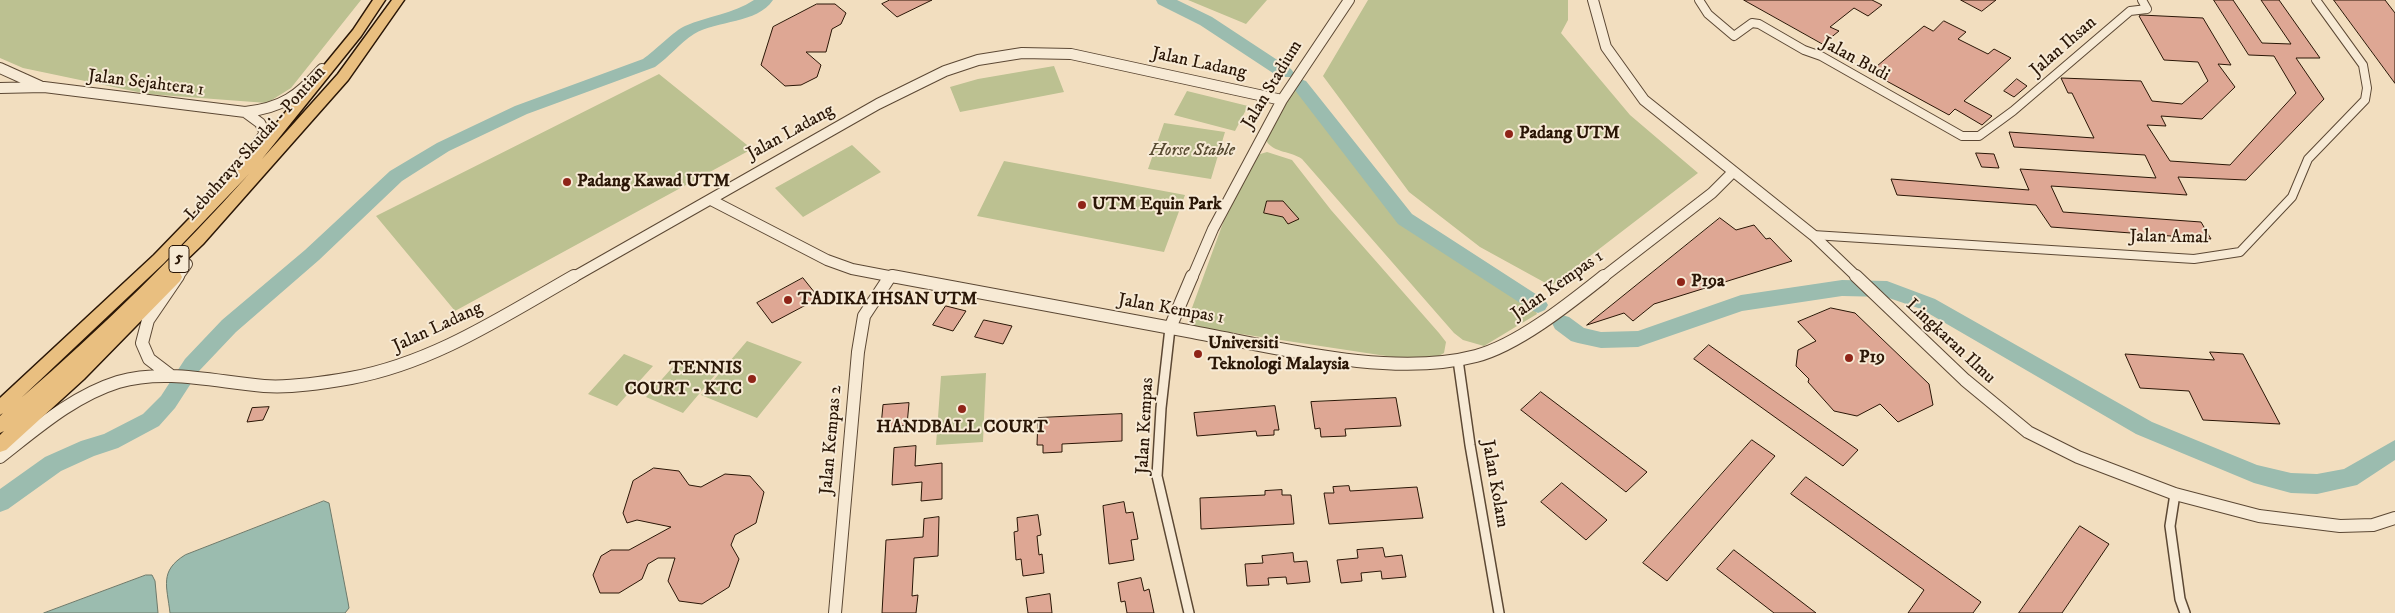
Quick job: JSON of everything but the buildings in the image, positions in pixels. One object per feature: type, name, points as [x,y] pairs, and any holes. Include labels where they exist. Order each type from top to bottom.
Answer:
[{"type":"highway","name":"Lebuhraya Skudai - Pontian","points":[[0,426],[63,370],[198,240],[342,77],[398,0]]},
{"type":"highway","name":"Lebuhraya Skudai - Pontian","points":[[0,408],[101,315],[203,214],[289,120],[357,33],[375,5]]},
{"type":"highway","points":[[0,445],[78,375],[187,264],[308,127],[342,77]]},
{"type":"street","name":"Jalan Stadium","points":[[1170,328],[1213,230],[1282,100],[1348,0]]},
{"type":"street","name":"Lingkaran Ilmu","points":[[1593,0],[1606,47],[1644,100],[1732,173],[1813,235],[1972,387],[2028,432],[2078,457],[2176,494],[2259,516],[2340,526],[2373,525],[2395,518]]},
{"type":"street","name":"Jalan Budi","points":[[1699,0],[1708,14],[1734,36],[1752,23],[1759,24],[1804,50],[1821,56],[1962,136],[1979,136],[2005,117]]},
{"type":"street","name":"Jalan Ihsan","points":[[2005,117],[2130,10],[2147,9],[2142,0]]},
{"type":"street","name":"Jalan Amal","points":[[1813,235],[2194,259],[2240,252],[2292,197],[2308,159],[2365,100],[2367,88],[2363,65],[2316,0]]},
{"type":"street","name":"Jalan Sejahtera 1","points":[[0,86],[44,87],[244,112],[267,111],[292,100],[303,90],[375,5]]},
{"type":"street","name":"Jalan Ladang","points":[[0,457],[60,412],[99,390],[136,377],[175,375],[200,380],[265,386],[293,385],[350,379],[386,371],[420,359],[465,338],[878,104],[945,71],[978,60],[1022,52],[1071,54],[1282,100]]},
{"type":"street","name":"Jalan Sejahtera 1","points":[[2,69],[44,87]]},
{"type":"street","points":[[0,86],[8,78],[2,69]]},
{"type":"street","points":[[203,214],[265,133],[263,126],[244,112]]},
{"type":"street","name":"Jalan Kempas 1","points":[[711,200],[826,260],[852,269],[889,278],[918,280],[985,295],[1316,354],[1416,365],[1458,360],[1479,355],[1510,341],[1567,305],[1712,193],[1732,173]]},
{"type":"street","name":"Jalan Ladang","points":[[175,375],[147,357],[143,351],[141,338],[151,315],[187,264]]},
{"type":"street","name":"Jalan Kempas 2","points":[[835,613],[858,352],[864,316],[889,278]]},
{"type":"street","name":"Jalan Kempas","points":[[1170,328],[1161,408],[1157,476],[1189,613]]},
{"type":"street","name":"Jalan Kolam","points":[[1458,360],[1470,445],[1499,613]]},
{"type":"street","points":[[2176,494],[2170,526],[2180,599],[2185,613]]},
{"type":"green space","points":[[0,0],[361,0],[291,88],[267,103],[147,94],[23,68],[0,58]]},
{"type":"green space","points":[[1188,0],[1267,0],[1246,24]]},
{"type":"green space","name":"Padang UTM","points":[[1368,0],[1568,0],[1568,20],[1561,33],[1630,115],[1698,173],[1551,286],[1480,247],[1409,192],[1323,76]]},
{"type":"green space","points":[[1054,66],[1064,92],[960,112],[950,87],[978,79]]},
{"type":"green space","name":"Padang Kawad UTM","points":[[659,74],[752,149],[455,311],[376,216]]},
{"type":"green space","points":[[1296,85],[1403,223],[1534,307],[1537,314],[1484,346],[1463,340],[1454,333],[1302,159],[1274,148],[1267,142],[1267,138]]},
{"type":"green space","points":[[1187,91],[1248,106],[1235,131],[1174,115]]},
{"type":"green space","name":"Horse Stable","points":[[1164,123],[1225,132],[1211,179],[1148,169]]},
{"type":"green space","points":[[852,145],[881,172],[803,217],[775,188]]},
{"type":"green space","points":[[1267,152],[1292,160],[1331,210],[1439,333],[1446,342],[1444,353],[1437,357],[1406,359],[1195,327],[1190,324],[1189,316],[1223,223],[1255,158],[1257,155]]},
{"type":"green space","name":"UTM Equin Park","points":[[1004,161],[1185,195],[1164,252],[977,216]]},
{"type":"green space","name":"TENNIS COURT - KTC","points":[[747,341],[802,362],[757,418],[701,395]]},
{"type":"green space","points":[[624,354],[653,366],[617,406],[588,394]]},
{"type":"green space","points":[[679,360],[715,375],[683,413],[646,397]]},
{"type":"green space","name":"HANDBALL COURT","points":[[986,373],[983,442],[936,445],[941,376]]},
{"type":"shaded area","points":[[324,501],[329,503],[348,602],[349,608],[345,613],[170,613],[167,587],[168,573],[171,567],[185,555]]},
{"type":"shaded area","points":[[146,575],[152,575],[155,581],[158,613],[44,613]]},
{"type":"waterway","points":[[0,502],[53,464],[89,448],[110,442],[151,420],[168,402],[192,365],[229,326],[312,255],[396,176],[443,147],[521,110],[649,63],[664,53],[689,30],[750,10],[765,0]]},
{"type":"waterway","points":[[1164,0],[1206,21],[1285,73]]},
{"type":"waterway","points":[[1300,85],[1405,219],[1538,305]]},
{"type":"waterway","points":[[1562,323],[1578,335],[1601,340],[1638,339],[1741,303],[1842,288],[1887,289],[1928,304],[2144,428],[2254,474],[2291,483],[2317,484],[2349,478],[2395,449]]},
{"type":"place","name":"Padang UTM","points":[[1509,134]]},
{"type":"place","name":"Padang Kawad UTM","points":[[567,182]]},
{"type":"place","name":"UTM Equin Park","points":[[1082,205]]},
{"type":"place","name":"P19a","points":[[1681,282]]},
{"type":"place","name":"TADIKA IHSAN UTM","points":[[788,300]]},
{"type":"place","name":"Universiti Teknologi Malaysia","points":[[1198,354]]},
{"type":"place","name":"P19","points":[[1849,358]]},
{"type":"place","name":"TENNIS COURT - KTC","points":[[752,379]]},
{"type":"place","name":"HANDBALL COURT","points":[[962,409]]}]
